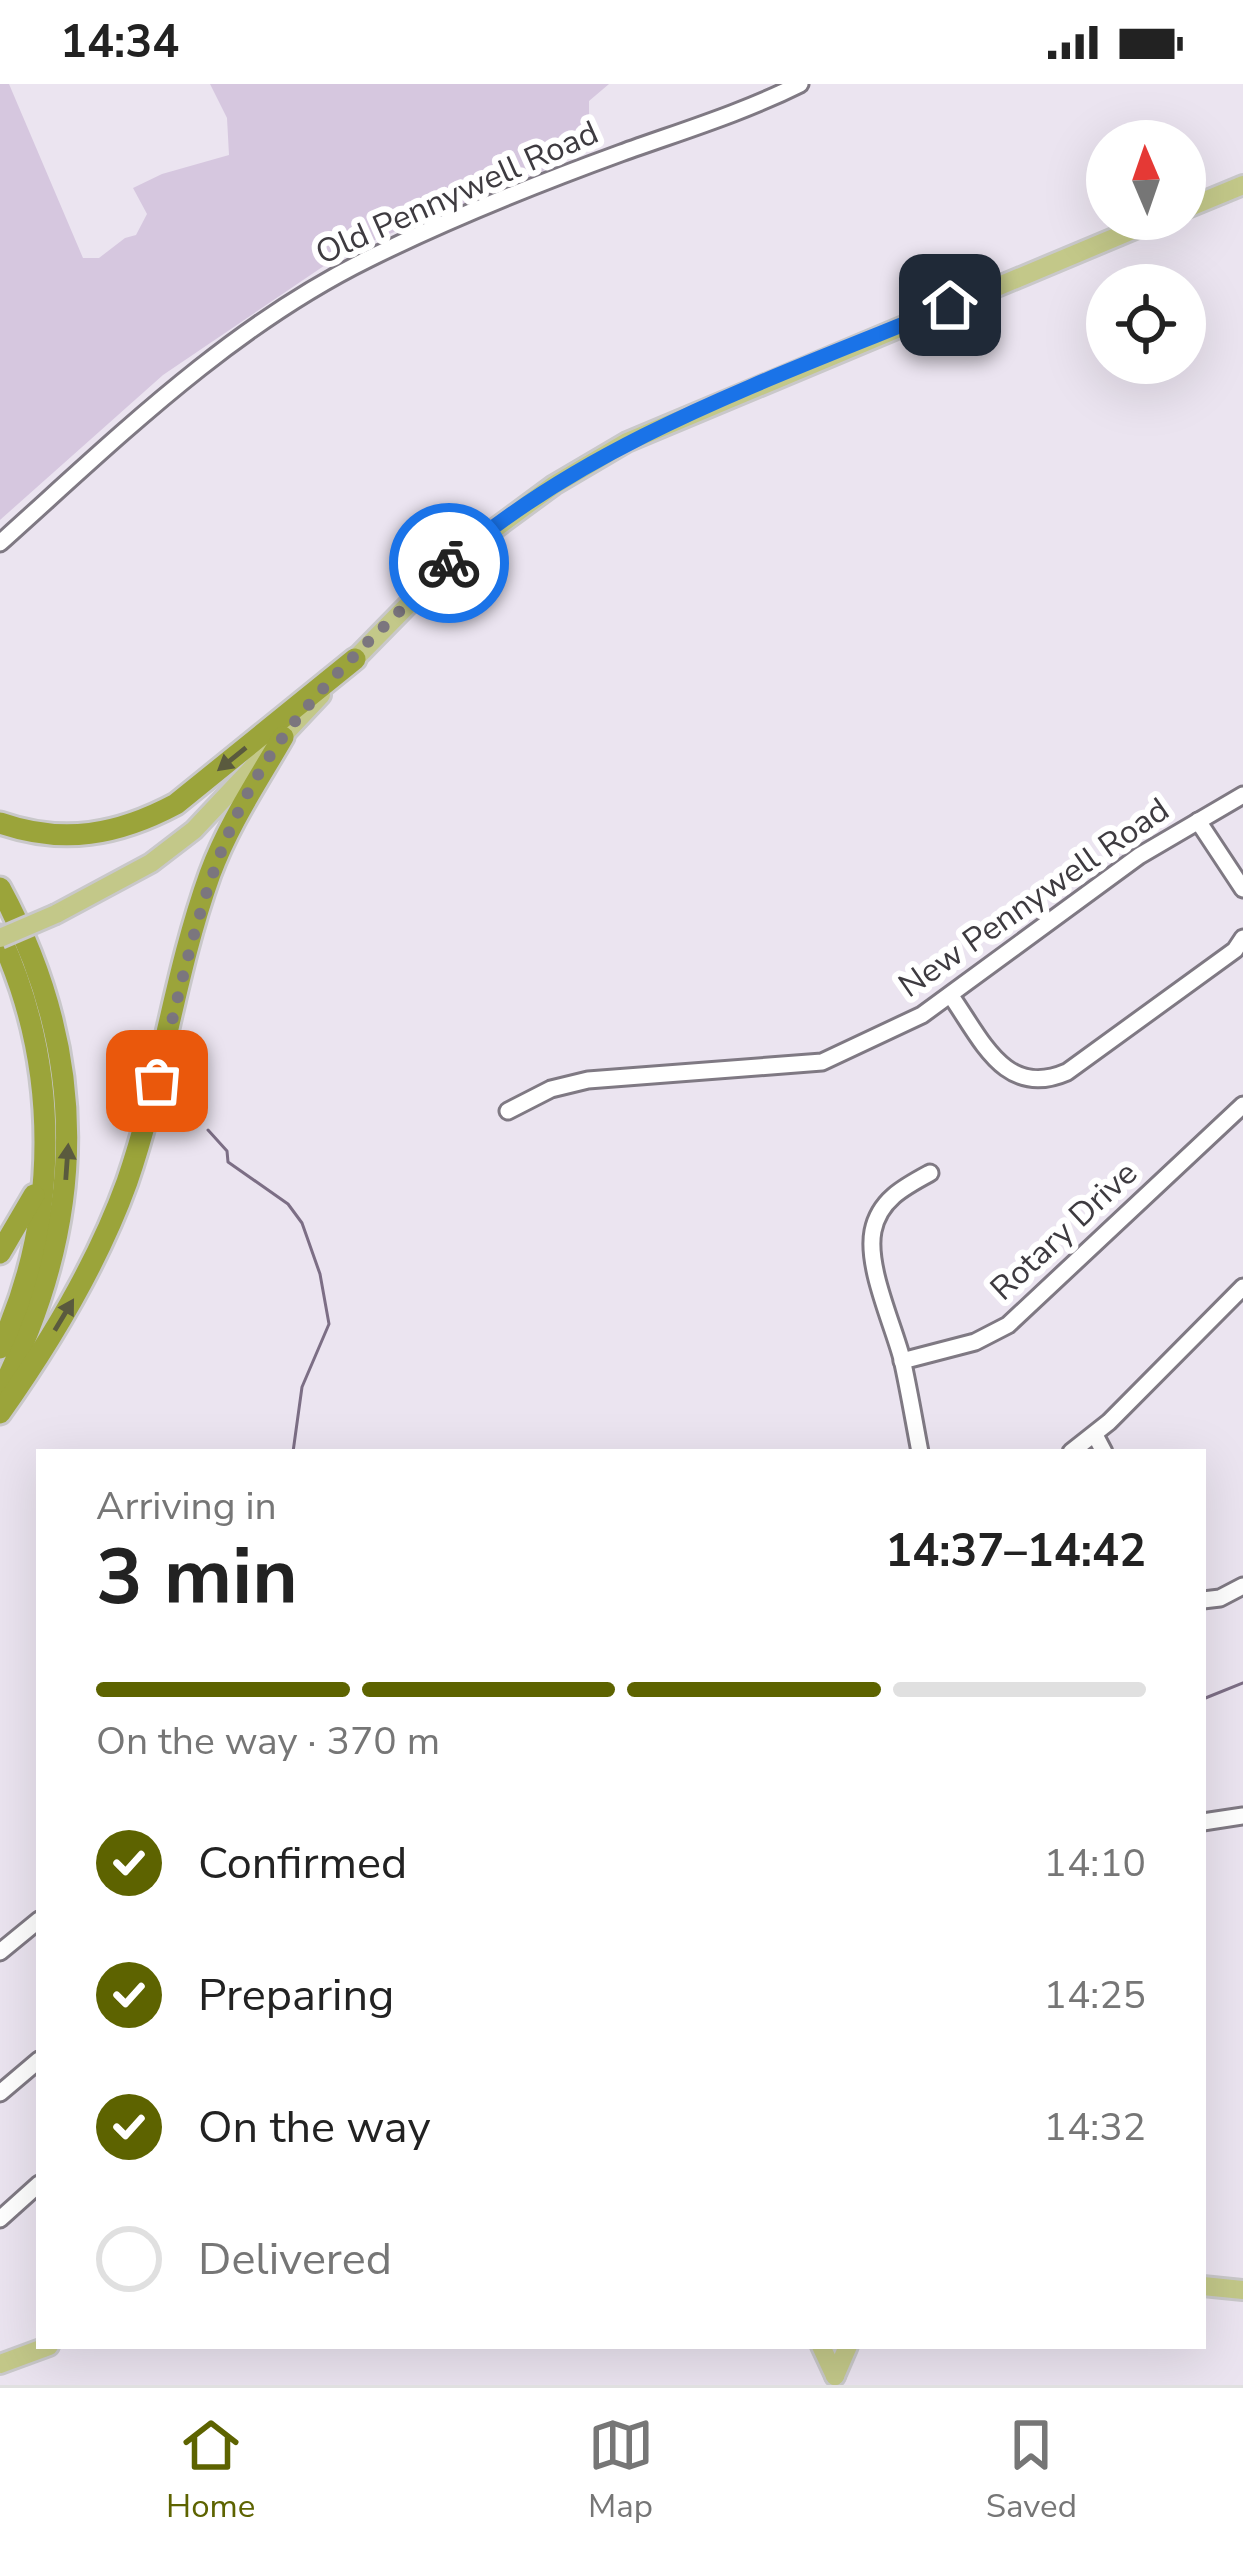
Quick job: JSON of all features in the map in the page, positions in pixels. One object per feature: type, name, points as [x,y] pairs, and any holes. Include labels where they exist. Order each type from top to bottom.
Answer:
[{"type":"highway","points":[[0,823],[34,835],[78,837],[145,821],[176,804],[355,659]]},
{"type":"highway","points":[[0,1413],[72,1301],[110,1225],[148,1115],[211,873],[227,834],[283,737]]},
{"type":"highway","points":[[0,888],[26,939],[55,1027],[68,1143],[61,1221],[43,1296],[0,1394]]},
{"type":"highway","points":[[0,937],[32,1020],[43,1078],[44,1160],[30,1265],[0,1348]]},
{"type":"highway","points":[[0,1253],[26,1214],[44,1160]]},
{"type":"main road","points":[[1206,200],[1243,185]]},
{"type":"main road","points":[[0,937],[56,914],[151,863],[194,830],[451,561],[554,484],[627,442],[1109,240]]},
{"type":"main road","points":[[1206,2285],[1243,2290]]},
{"type":"main road","points":[[0,2364],[41,2349]]},
{"type":"main road","points":[[822,2349],[835,2381]]},
{"type":"main road","points":[[835,2381],[847,2349]]},
{"type":"street","name":"Old Pennywell Road","points":[[0,543],[152,405],[222,350],[333,277],[573,171],[757,106],[800,84]]},
{"type":"street","name":"New Pennywell Road","points":[[508,1111],[550,1089],[588,1079],[822,1063],[922,1016],[1109,877],[1243,795]]},
{"type":"street","points":[[1198,821],[1243,889]]},
{"type":"street","points":[[951,996],[1009,1072],[1029,1081],[1049,1079],[1067,1072],[1234,950],[1243,938]]},
{"type":"street","name":"Rotary Drive","points":[[902,1361],[975,1342],[1008,1325],[1243,1106]]},
{"type":"street","points":[[917,1449],[902,1361],[875,1265],[872,1233],[885,1204],[900,1189],[930,1173]]},
{"type":"street","points":[[1075,1449],[1095,1435],[1243,1287]]},
{"type":"street","points":[[1095,1435],[1102,1449]]},
{"type":"street","points":[[1206,1600],[1243,1586]]},
{"type":"street","points":[[1206,1822],[1243,1816]]},
{"type":"street","points":[[0,1952],[36,1922]]},
{"type":"street","points":[[0,2092],[36,2062]]},
{"type":"street","points":[[0,2218],[36,2187]]},
{"type":"street","points":[[832,2349],[835,2381]]},
{"type":"shaded area","points":[[0,84],[9,84],[83,258],[99,258],[136,235],[147,214],[133,188],[162,174],[229,155],[227,118],[210,84],[609,84],[589,101],[589,124],[555,166],[343,253],[163,375],[0,520]]},
{"type":"waterway","points":[[208,1130],[227,1151],[228,1162],[288,1204],[302,1223],[320,1274],[329,1324],[302,1387],[293,1449]]},
{"type":"waterway","points":[[1206,1698],[1243,1683]]},
{"type":"way so far","points":[[157,1081],[198,912],[227,834],[247,798],[283,737],[449,563]]},
{"type":"route","points":[[449,563],[554,484],[627,442],[950,305]]}]
